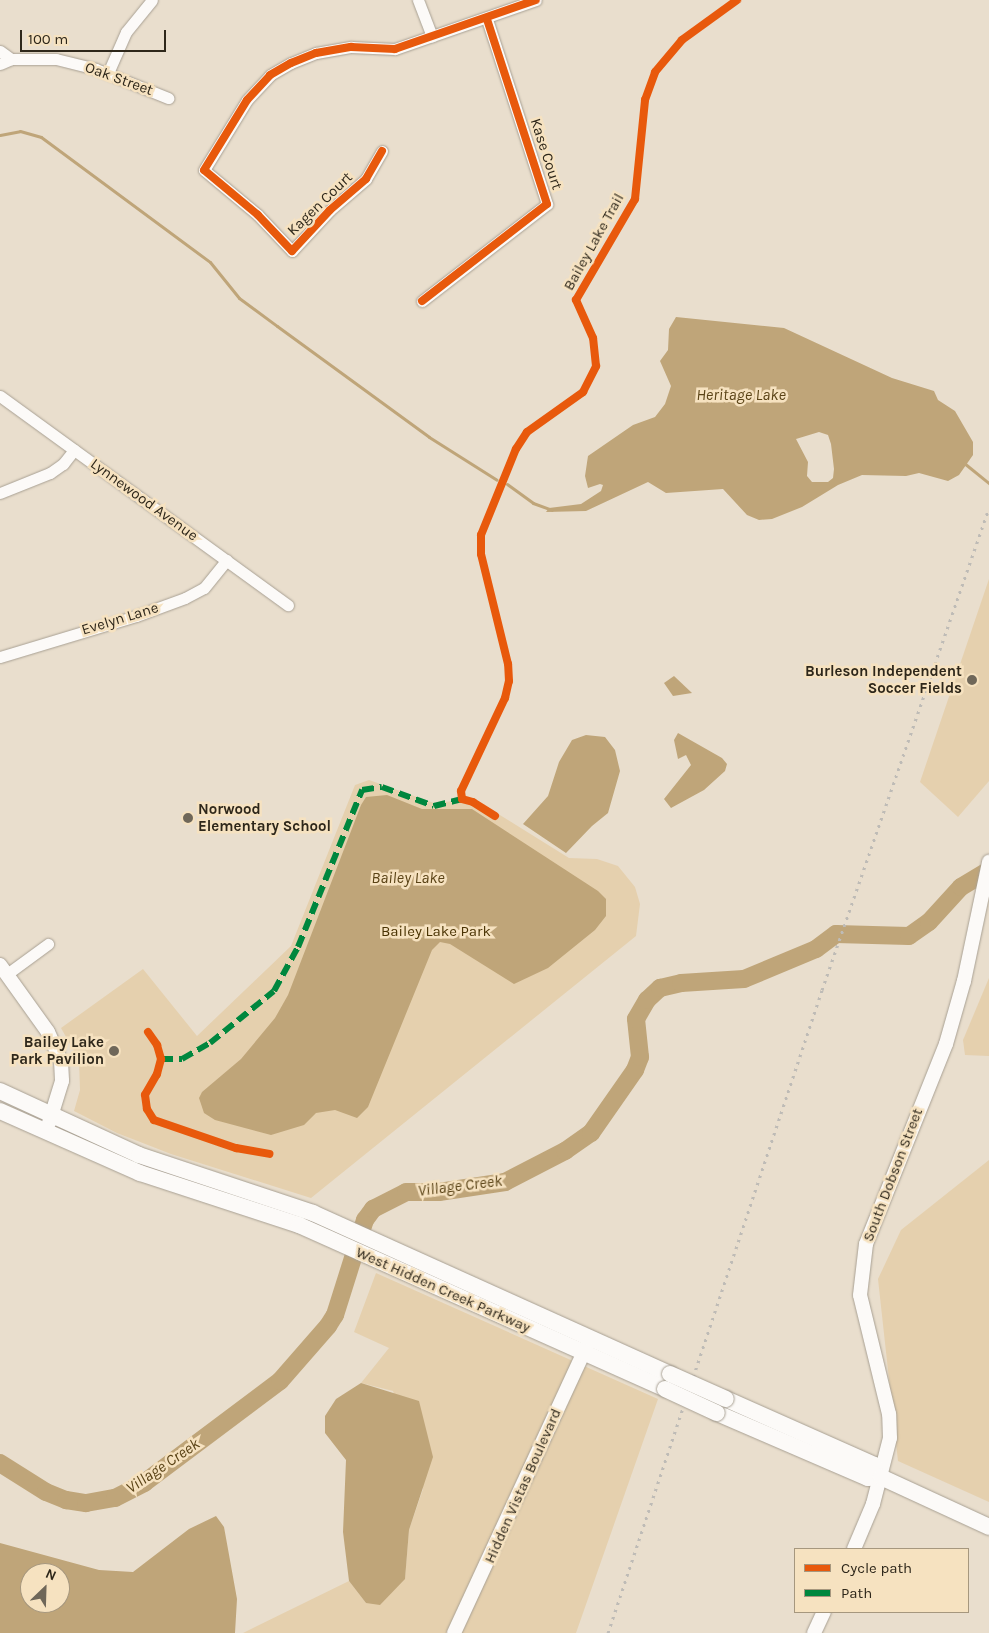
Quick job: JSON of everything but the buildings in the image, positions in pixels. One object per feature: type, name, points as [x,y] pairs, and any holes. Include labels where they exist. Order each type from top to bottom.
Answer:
[{"type":"main road","name":"West Hidden Creek Parkway","points":[[0,1091],[139,1155],[232,1184],[313,1213],[590,1338],[667,1382],[717,1413],[868,1478],[881,1477],[874,1465],[726,1399],[667,1382],[583,1354],[299,1225],[140,1173],[0,1111]]},
{"type":"main road","points":[[881,1477],[989,1526]]},
{"type":"street","points":[[108,73],[126,32],[152,0]]},
{"type":"street","points":[[418,0],[432,36],[488,19],[536,0]]},
{"type":"street","name":"Kase Court","points":[[422,301],[547,204],[488,19]]},
{"type":"street","name":"Kagen Court","points":[[382,151],[366,179],[330,210],[292,251],[258,215],[204,170],[231,123],[270,75],[316,53],[351,46],[395,49],[432,36]]},
{"type":"street","points":[[0,51],[11,59]]},
{"type":"street","name":"Oak Street","points":[[0,64],[11,59],[56,59],[108,73],[168,98]]},
{"type":"street","name":"Lynnewood Avenue","points":[[0,396],[288,605]]},
{"type":"street","points":[[0,493],[50,473],[63,464],[74,450]]},
{"type":"street","name":"Evelyn Lane","points":[[0,657],[136,616],[184,598],[204,588],[227,560]]},
{"type":"street","name":"South Dobson Street","points":[[854,1548],[881,1477],[890,1426],[860,1295],[866,1244],[946,1044],[964,982],[989,862]]},
{"type":"street","points":[[45,1131],[62,1081],[61,1061],[48,1032],[3,969],[48,944]]},
{"type":"street","name":"Hidden Vistas Boulevard","points":[[454,1633],[590,1338]]},
{"type":"street","points":[[814,1633],[824,1613]]},
{"type":"green space","name":"Burleson Independent Soccer Fields","points":[[989,579],[989,781],[958,817],[920,782]]},
{"type":"green space","name":"Bailey Lake Park","points":[[369,780],[434,803],[474,799],[569,858],[597,859],[618,866],[635,887],[640,904],[636,936],[311,1198],[171,1154],[117,1133],[74,1111],[80,1090],[79,1060],[61,1028],[143,969],[197,1036],[291,946],[355,785]]},
{"type":"green space","points":[[989,978],[989,1056],[965,1055],[963,1040]]},
{"type":"green space","points":[[989,1160],[989,1502],[898,1461],[878,1279],[901,1230]]},
{"type":"green space","points":[[376,1273],[658,1399],[576,1633],[243,1633],[349,1581],[366,1603],[405,1578],[409,1530],[423,1489],[393,1391],[361,1383],[389,1348],[354,1332]]},
{"type":"water","name":"Heritage Lake","points":[[676,317],[784,328],[892,378],[934,391],[938,400],[955,411],[973,442],[973,455],[959,475],[948,481],[919,473],[906,476],[862,475],[838,485],[802,507],[772,519],[759,520],[747,515],[723,489],[666,493],[648,482],[586,511],[546,512],[549,508],[581,504],[601,491],[603,485],[600,484],[588,488],[585,476],[588,456],[633,425],[655,417],[665,404],[671,386],[660,361],[668,350],[669,329]],"holes":[[[819,432],[828,435],[834,469],[833,478],[828,482],[812,482],[807,476],[808,462],[796,439]]]},
{"type":"water","points":[[674,676],[692,693],[673,696],[664,683]]},
{"type":"water","points":[[678,733],[722,758],[727,764],[725,771],[704,790],[671,808],[664,799],[691,765],[686,755],[678,759],[674,740]]},
{"type":"water","points":[[586,735],[605,737],[615,750],[620,771],[608,813],[592,826],[566,853],[523,824],[548,796],[559,762],[572,740]]},
{"type":"water","name":"Bailey Lake","points":[[387,795],[422,809],[472,809],[598,891],[606,899],[606,916],[595,930],[548,968],[514,984],[450,944],[440,942],[432,950],[368,1107],[357,1118],[335,1110],[316,1113],[304,1125],[271,1135],[215,1120],[204,1113],[199,1098],[202,1092],[241,1059],[275,1018],[288,995],[361,805],[366,797]]},
{"type":"water","points":[[361,1383],[419,1401],[433,1457],[409,1530],[405,1579],[380,1605],[366,1603],[349,1581],[343,1532],[346,1460],[325,1433],[325,1416],[336,1399]]},
{"type":"water","points":[[216,1516],[224,1527],[237,1599],[235,1633],[0,1633],[0,1543],[99,1570],[133,1572],[189,1529]]},
{"type":"waterway","points":[[0,135],[20,131],[41,137],[210,262],[239,298],[429,437],[497,480]]},
{"type":"waterway","points":[[964,463],[989,483]]},
{"type":"waterway","points":[[507,484],[533,503],[552,510]]},
{"type":"waterway","name":"Village Creek","points":[[0,1463],[46,1492],[66,1500],[86,1503],[115,1498],[144,1483],[280,1381],[328,1326],[335,1315],[365,1220],[373,1209],[406,1192],[439,1192],[505,1182],[565,1151],[591,1133],[635,1070],[640,1057],[636,1019],[647,1000],[660,988],[681,983],[744,979],[816,949],[836,934],[909,936],[929,922],[961,887],[989,870]]},
{"type":"railway","points":[[608,1633],[822,990],[989,508]]},
{"type":"marked path","points":[[161,1059],[182,1059],[210,1043],[274,991],[298,947],[362,790],[382,787],[434,806],[462,799]]},
{"type":"cycle path","points":[[382,151],[366,179],[330,210],[292,251],[258,215],[204,170],[247,100],[270,75],[291,63],[316,53],[351,47],[395,49],[536,0]]},
{"type":"cycle path","name":"Bailey Lake Trail","points":[[495,816],[473,802],[462,799],[461,791],[505,698],[509,681],[508,664],[481,554],[481,535],[516,449],[527,432],[583,392],[596,366],[593,338],[576,300],[635,199],[645,100],[655,72],[682,40],[737,0]]},
{"type":"cycle path","points":[[422,301],[547,204],[487,19]]},
{"type":"cycle path","points":[[148,1032],[157,1045],[161,1059],[157,1074],[145,1095],[147,1109],[154,1120],[236,1148],[269,1154]]},
{"type":"place","name":"Burleson Independent Soccer Fields","points":[[972,680]]},
{"type":"place","name":"Norwood Elementary School","points":[[188,818]]},
{"type":"place","name":"Bailey Lake Park Pavilion","points":[[114,1051]]}]
